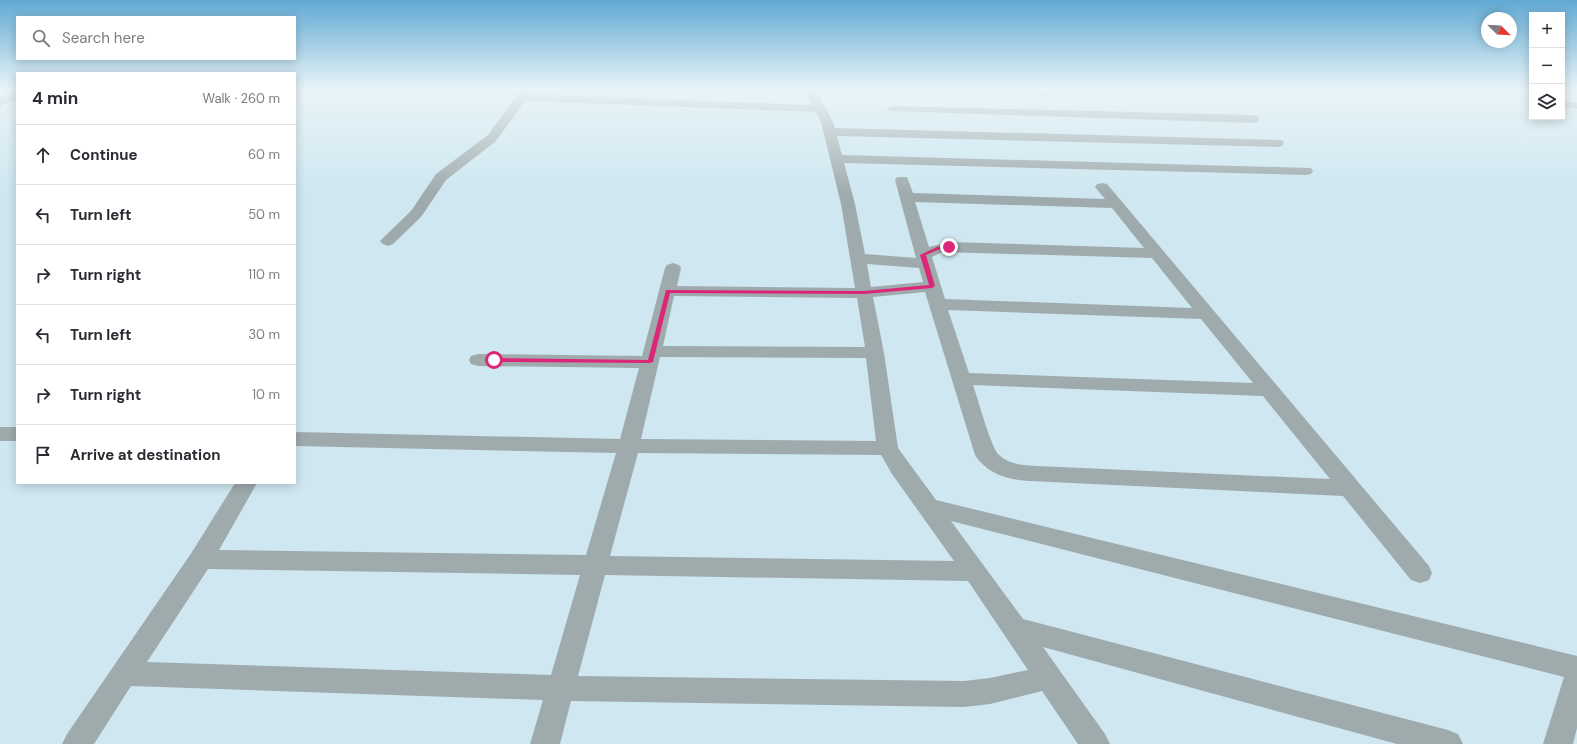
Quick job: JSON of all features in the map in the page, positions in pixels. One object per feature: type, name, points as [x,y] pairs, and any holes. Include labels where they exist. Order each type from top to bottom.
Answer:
[{"type":"street","points":[[388,241],[416,214],[441,176],[492,138],[501,125]]},
{"type":"street","points":[[828,125],[848,204],[858,258],[875,353],[887,448],[900,469],[975,572],[1095,744]]},
{"type":"street","points":[[1069,125],[1089,166]]},
{"type":"street","points":[[829,132],[1278,143]]},
{"type":"street","points":[[836,159],[1306,171]]},
{"type":"street","points":[[1102,187],[1420,573]]},
{"type":"street","points":[[1116,204],[904,188],[935,295],[986,455],[992,463],[1013,472],[1350,488]]},
{"type":"street","points":[[858,258],[924,259],[939,248],[949,247],[1156,253]]},
{"type":"street","points":[[545,744],[629,446],[674,268]]},
{"type":"street","points":[[668,291],[935,295],[1206,314]]},
{"type":"street","points":[[478,360],[875,353]]},
{"type":"street","points":[[962,379],[1270,390]]},
{"type":"street","points":[[0,434],[16,434]]},
{"type":"street","points":[[296,439],[629,446],[887,448]]},
{"type":"street","points":[[77,744],[201,559],[245,484]]},
{"type":"street","points":[[928,507],[1577,668]]},
{"type":"street","points":[[201,559],[975,572]]},
{"type":"street","points":[[1014,628],[1448,744]]},
{"type":"street","points":[[124,674],[560,688],[964,694],[990,691],[1049,677]]},
{"type":"street","points":[[1558,744],[1577,678]]},
{"type":"route","points":[[494,360],[650,362],[668,291],[864,293],[932,286],[923,255],[932,250],[949,247]]}]
